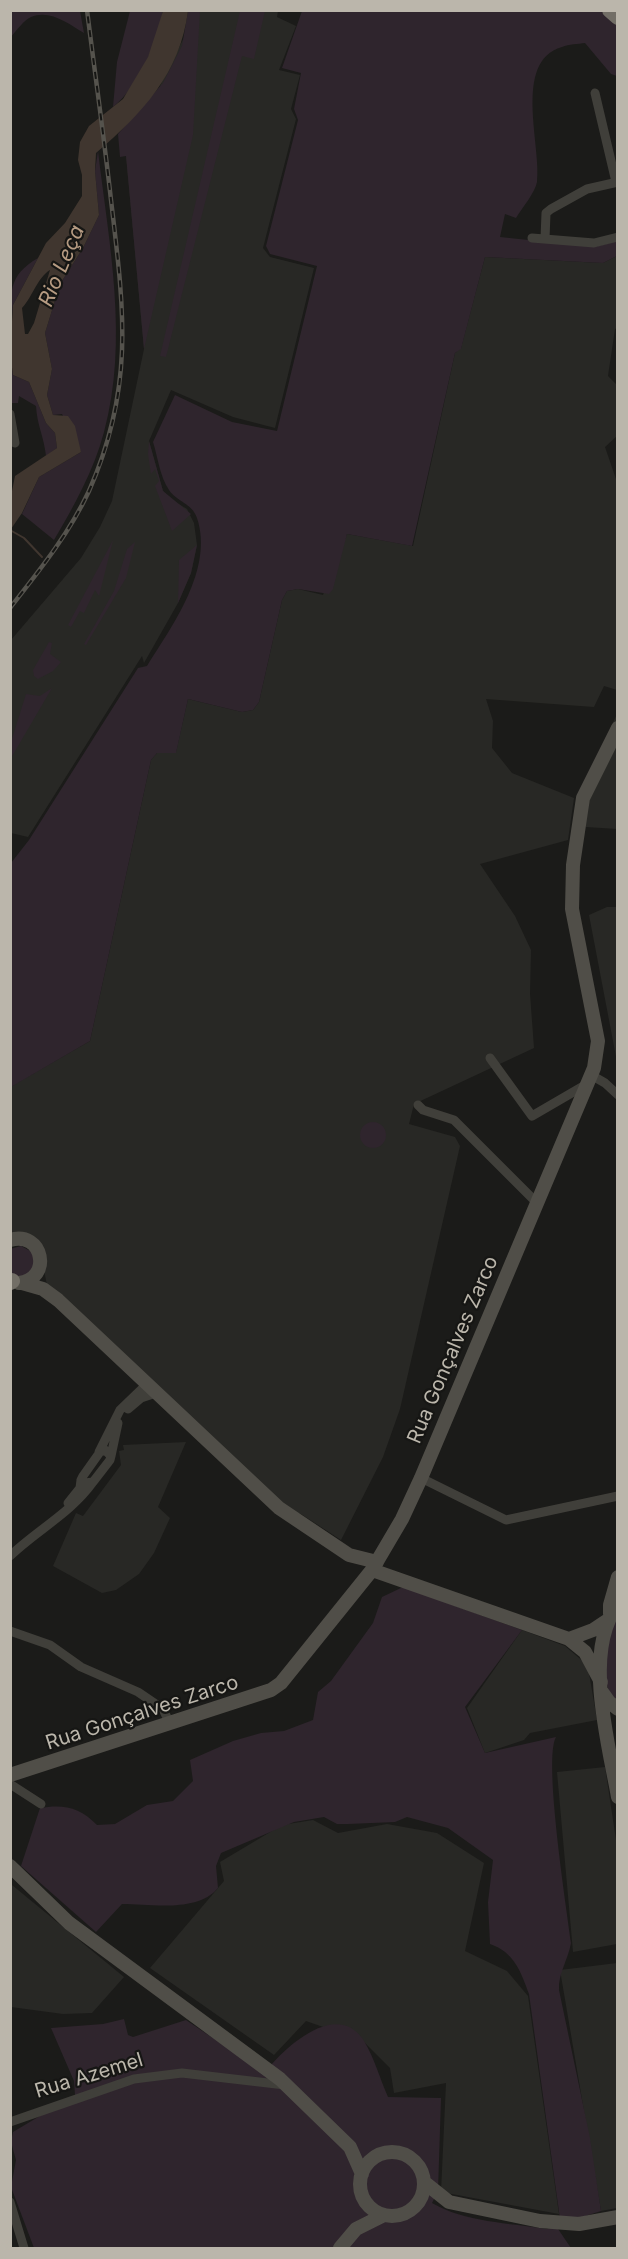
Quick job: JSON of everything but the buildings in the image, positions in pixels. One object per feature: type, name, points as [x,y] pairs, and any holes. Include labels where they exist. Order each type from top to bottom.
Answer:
[{"type":"highway","points":[[610,10],[618,17]]},
{"type":"main road","name":"Rua Gonçalves Zarco","points":[[10,1775],[259,1696],[281,1683],[372,1570],[402,1519],[589,1079],[598,1041],[572,909],[573,876],[583,798],[618,728]]},
{"type":"main road","points":[[10,1240],[22,1239],[32,1242],[41,1255],[44,1280],[58,1300]]},
{"type":"main road","points":[[14,1282],[31,1280],[41,1266]]},
{"type":"main road","points":[[14,1282],[43,1289],[58,1300],[279,1508],[372,1570],[569,1639],[585,1652],[609,1702],[618,1709]]},
{"type":"main road","points":[[618,1577],[610,1605],[612,1613],[602,1642],[601,1686],[618,1797]]},
{"type":"main road","points":[[569,1639],[593,1630],[612,1613]]},
{"type":"main road","points":[[10,1866],[69,1923],[286,2085],[350,2147],[362,2174]]},
{"type":"main road","points":[[350,2147],[368,2153],[397,2152],[407,2156],[421,2171],[424,2182],[423,2193],[415,2206]]},
{"type":"main road","points":[[382,2154],[368,2162],[362,2174],[360,2190],[370,2208],[384,2215],[400,2215],[415,2206],[449,2202],[560,2224],[618,2217]]},
{"type":"main road","points":[[424,2182],[449,2202]]},
{"type":"main road","points":[[356,2229],[364,2200]]},
{"type":"main road","points":[[340,2248],[356,2229],[384,2215]]},
{"type":"street","points":[[545,239],[546,213],[551,209],[587,189],[617,182],[595,93]]},
{"type":"street","points":[[532,238],[594,243],[618,237]]},
{"type":"street","points":[[10,414],[15,443]]},
{"type":"street","points":[[490,1058],[532,1116],[589,1079],[605,1083],[618,1095]]},
{"type":"street","points":[[418,1105],[423,1110],[454,1120],[536,1202]]},
{"type":"street","points":[[131,1369],[135,1393]]},
{"type":"street","points":[[57,1516],[76,1495],[81,1480],[116,1418],[135,1393],[151,1388]]},
{"type":"street","points":[[10,1556],[82,1497],[111,1455],[118,1423],[124,1414],[151,1388]]},
{"type":"street","points":[[96,1457],[105,1450],[111,1455]]},
{"type":"street","points":[[421,1478],[506,1520],[618,1496]]},
{"type":"street","points":[[81,1480],[85,1483],[93,1482]]},
{"type":"street","points":[[10,1631],[50,1645],[81,1667],[138,1692],[163,1709],[170,1724]]},
{"type":"street","points":[[10,1784],[41,1803]]},
{"type":"street","name":"Rua Azemel","points":[[10,2122],[134,2079],[182,2073],[286,2085]]},
{"type":"street","points":[[10,2202],[24,2248]]},
{"type":"shaded area","points":[[11,10],[80,11],[84,33],[52,16],[38,15],[26,21],[11,37]]},
{"type":"shaded area","points":[[130,11],[163,11],[146,63],[123,98],[113,107],[117,62]]},
{"type":"shaded area","points":[[188,11],[200,11],[193,135],[144,349],[126,156],[120,157],[118,134],[163,83],[182,46]]},
{"type":"shaded area","points":[[197,11],[278,11],[277,17],[296,26],[279,70],[300,75],[291,109],[296,119],[263,248],[270,257],[314,268],[275,428],[233,417],[171,390],[149,441],[163,491],[187,509],[194,523],[197,545],[191,573],[178,603],[144,663],[142,656],[28,837],[11,833],[11,640],[81,558],[100,527],[112,501],[144,349],[126,155]]},
{"type":"shaded area","points":[[240,11],[265,11],[254,59],[242,56],[166,357],[160,356]]},
{"type":"shaded area","points":[[302,11],[601,11],[617,25],[617,76],[611,74],[585,43],[565,46],[547,55],[538,69],[533,87],[536,186],[516,218],[505,214],[500,237],[594,247],[617,241],[617,256],[603,263],[485,257],[461,349],[455,353],[412,546],[347,534],[333,589],[329,594],[298,589],[287,591],[282,600],[259,702],[253,710],[242,712],[188,699],[176,753],[157,753],[151,760],[90,1041],[11,1087],[11,863],[29,840],[138,668],[147,666],[168,633],[188,596],[200,557],[201,537],[195,513],[172,494],[166,485],[153,442],[175,395],[232,422],[277,431],[317,266],[270,254],[266,246],[298,120],[294,109],[301,73],[282,68]]},
{"type":"shaded area","points":[[98,151],[114,292],[115,362],[104,432],[95,460],[54,540],[22,514],[39,477],[81,452],[62,414],[53,415],[47,395],[52,369],[45,333],[60,284],[83,248],[99,215],[95,171]]},
{"type":"shaded area","points":[[617,256],[617,328],[608,376],[617,385],[617,436],[605,447],[617,482],[617,690],[604,686],[594,707],[486,699],[493,721],[492,748],[512,773],[574,798],[568,840],[480,864],[515,916],[531,950],[530,994],[534,1048],[414,1104],[409,1124],[455,1137],[460,1146],[400,1409],[383,1457],[341,1540],[301,1514],[279,1508],[47,1285],[41,1255],[11,1240],[10,1087],[90,1041],[151,760],[157,753],[176,752],[188,699],[242,712],[253,710],[259,702],[282,600],[287,591],[298,589],[323,595],[347,534],[413,546],[455,353],[461,348],[485,257],[603,263]]},
{"type":"shaded area","points":[[38,258],[13,305],[11,325],[13,286],[21,272]]},
{"type":"shaded area","points":[[10,353],[13,375],[29,382],[46,423],[55,433],[57,448],[46,456],[36,406],[19,396],[18,403],[11,403]]},
{"type":"shaded area","points":[[149,441],[163,491],[191,514],[172,531],[155,486],[159,481],[155,469],[151,474]]},
{"type":"shaded area","points":[[113,540],[99,596],[95,590],[84,613],[80,611],[71,627],[68,625]]},
{"type":"shaded area","points":[[135,542],[126,578],[86,645],[84,644],[114,591],[127,549]]},
{"type":"shaded area","points":[[197,545],[191,573],[178,603],[179,560]]},
{"type":"shaded area","points":[[49,642],[52,643],[50,654],[61,662],[53,671],[38,679],[34,676],[33,670]]},
{"type":"shaded area","points":[[52,688],[11,758],[11,742],[26,694],[40,696]]},
{"type":"shaded area","points":[[617,714],[617,829],[586,827],[577,799]]},
{"type":"shaded area","points":[[607,907],[617,907],[617,1062],[589,915]]},
{"type":"shaded area","points":[[373,1122],[382,1126],[386,1135],[382,1144],[373,1148],[364,1144],[360,1135],[364,1126]]},
{"type":"shaded area","points":[[21,1246],[34,1253],[33,1272],[19,1278],[11,1274],[10,1249]]},
{"type":"shaded area","points":[[186,1442],[158,1507],[170,1518],[154,1553],[139,1574],[116,1590],[102,1593],[53,1566],[76,1513],[83,1516],[121,1465],[119,1451],[124,1450],[123,1445]]},
{"type":"shaded area","points":[[403,1587],[522,1630],[465,1707],[485,1753],[556,1737],[552,1774],[554,1803],[571,1943],[560,1978],[559,1990],[590,2138],[601,2211],[579,2218],[560,2219],[529,1994],[516,1964],[505,1952],[490,1944],[488,1902],[493,1860],[448,1828],[407,1817],[395,1822],[337,1824],[324,1817],[294,1822],[221,1853],[216,1866],[218,1888],[209,1896],[186,1904],[160,1906],[122,1904],[96,1932],[21,1866],[40,1808],[56,1806],[71,1808],[84,1814],[97,1825],[115,1824],[147,1805],[173,1801],[193,1781],[190,1760],[233,1741],[261,1733],[284,1731],[313,1720],[318,1692],[331,1681],[373,1623],[382,1597]]},
{"type":"shaded area","points":[[617,1611],[617,1701],[610,1693],[606,1683],[605,1658]]},
{"type":"shaded area","points":[[522,1630],[565,1646],[585,1663],[589,1673],[597,1720],[530,1733],[524,1740],[485,1753],[467,1708]]},
{"type":"shaded area","points":[[605,1767],[618,1853],[617,1944],[573,1952],[557,1772]]},
{"type":"shaded area","points":[[313,1820],[338,1833],[387,1824],[437,1833],[484,1863],[465,1951],[507,1971],[528,1996],[559,2214],[441,2192],[446,2083],[394,2093],[390,2068],[363,2041],[306,2021],[274,2055],[150,1968],[224,1881],[220,1862],[282,1825]]},
{"type":"shaded area","points":[[12,1885],[124,1977],[92,2013],[63,2014],[11,2007]]},
{"type":"shaded area","points":[[617,1963],[617,2208],[601,2211],[560,1970]]},
{"type":"shaded area","points":[[124,2019],[128,2035],[133,2037],[186,2020],[244,2059],[271,2065],[290,2046],[316,2029],[329,2025],[342,2025],[354,2030],[368,2047],[388,2097],[441,2098],[438,2191],[432,2203],[458,2214],[488,2221],[547,2229],[556,2226],[571,2248],[34,2248],[11,2187],[16,2160],[11,2142],[13,2132],[75,2095],[74,2081],[51,2028],[103,2024]]},
{"type":"water","name":"Rio Leça","points":[[163,11],[188,11],[177,54],[157,90],[129,123],[96,153],[95,171],[99,215],[83,248],[60,284],[45,333],[52,369],[47,395],[53,415],[68,416],[75,426],[81,452],[39,477],[22,513],[11,529],[11,496],[15,476],[57,448],[55,433],[46,423],[29,382],[13,375],[10,353],[13,305],[46,243],[65,223],[82,196],[82,175],[78,160],[80,142],[89,126],[123,99],[148,57]],"holes":[[[50,270],[34,323],[28,334],[25,334],[22,308]]]},
{"type":"waterway","points":[[10,530],[24,538],[42,557]]},
{"type":"railway","points":[[10,608],[63,537],[89,491],[104,453],[114,417],[120,382],[122,347],[120,277],[87,10]]}]
